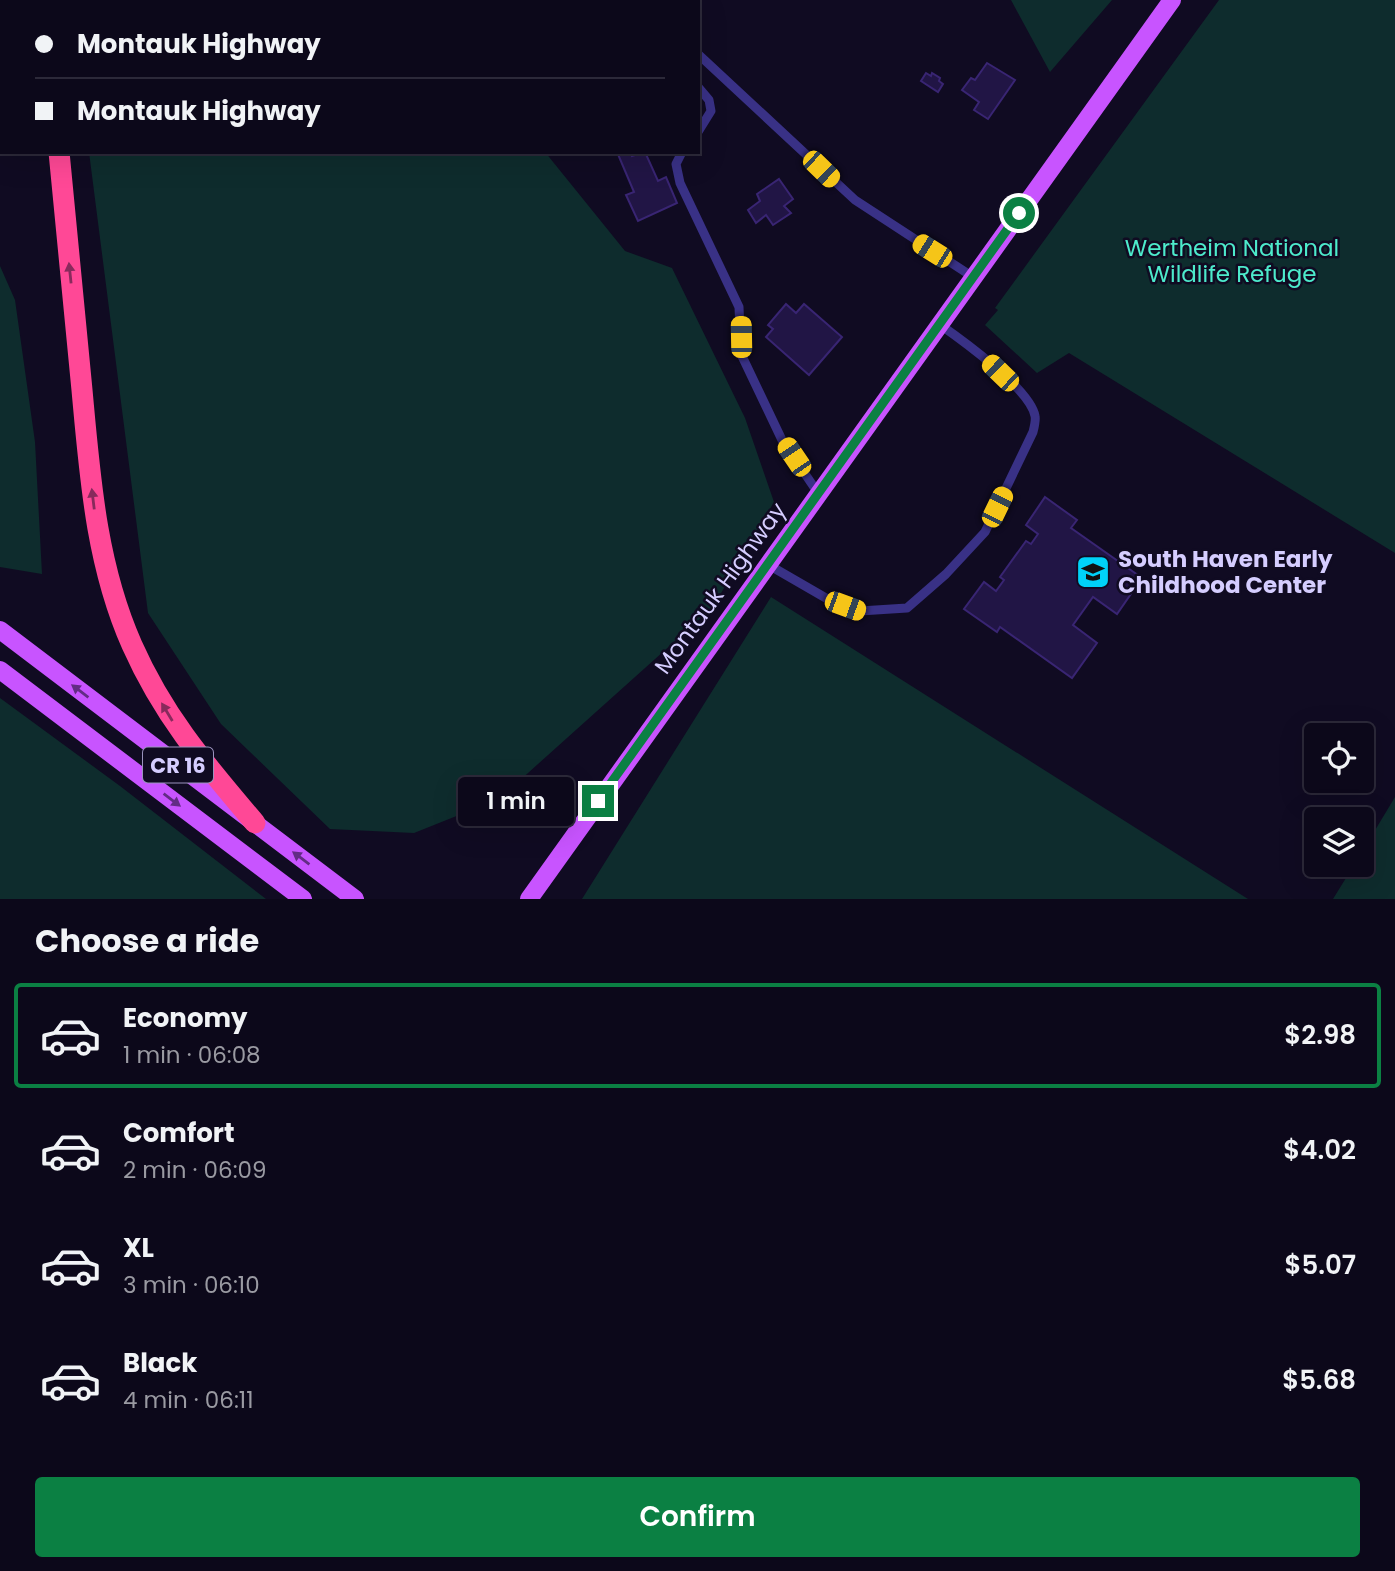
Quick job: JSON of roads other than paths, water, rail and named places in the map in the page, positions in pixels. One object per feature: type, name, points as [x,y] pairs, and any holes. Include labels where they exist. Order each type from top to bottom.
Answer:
[{"type":"highway","points":[[59,154],[91,485],[108,580],[132,644],[160,699],[190,745],[255,823]]},
{"type":"main road","name":"Montauk Highway","points":[[522,899],[533,893],[1171,0]]},
{"type":"main road","name":"CR 16","points":[[0,630],[355,899]]},
{"type":"main road","name":"CR 16","points":[[0,670],[303,899]]},
{"type":"lane","points":[[700,56],[855,200],[973,277]]},
{"type":"lane","points":[[700,89],[709,100],[711,111],[700,129]]},
{"type":"lane","points":[[681,154],[676,164],[680,183],[739,307],[741,354],[782,440],[818,494]]},
{"type":"lane","points":[[767,564],[831,601],[860,611],[907,608],[946,574],[985,532],[1034,432],[1035,415],[1020,392],[981,354],[939,324]]},
{"type":"place","name":"South Haven Early Childhood Center","points":[[1093,572]]},
{"type":"park label","name":"Wertheim National Wildlife Refuge","points":[[1232,261]]}]
